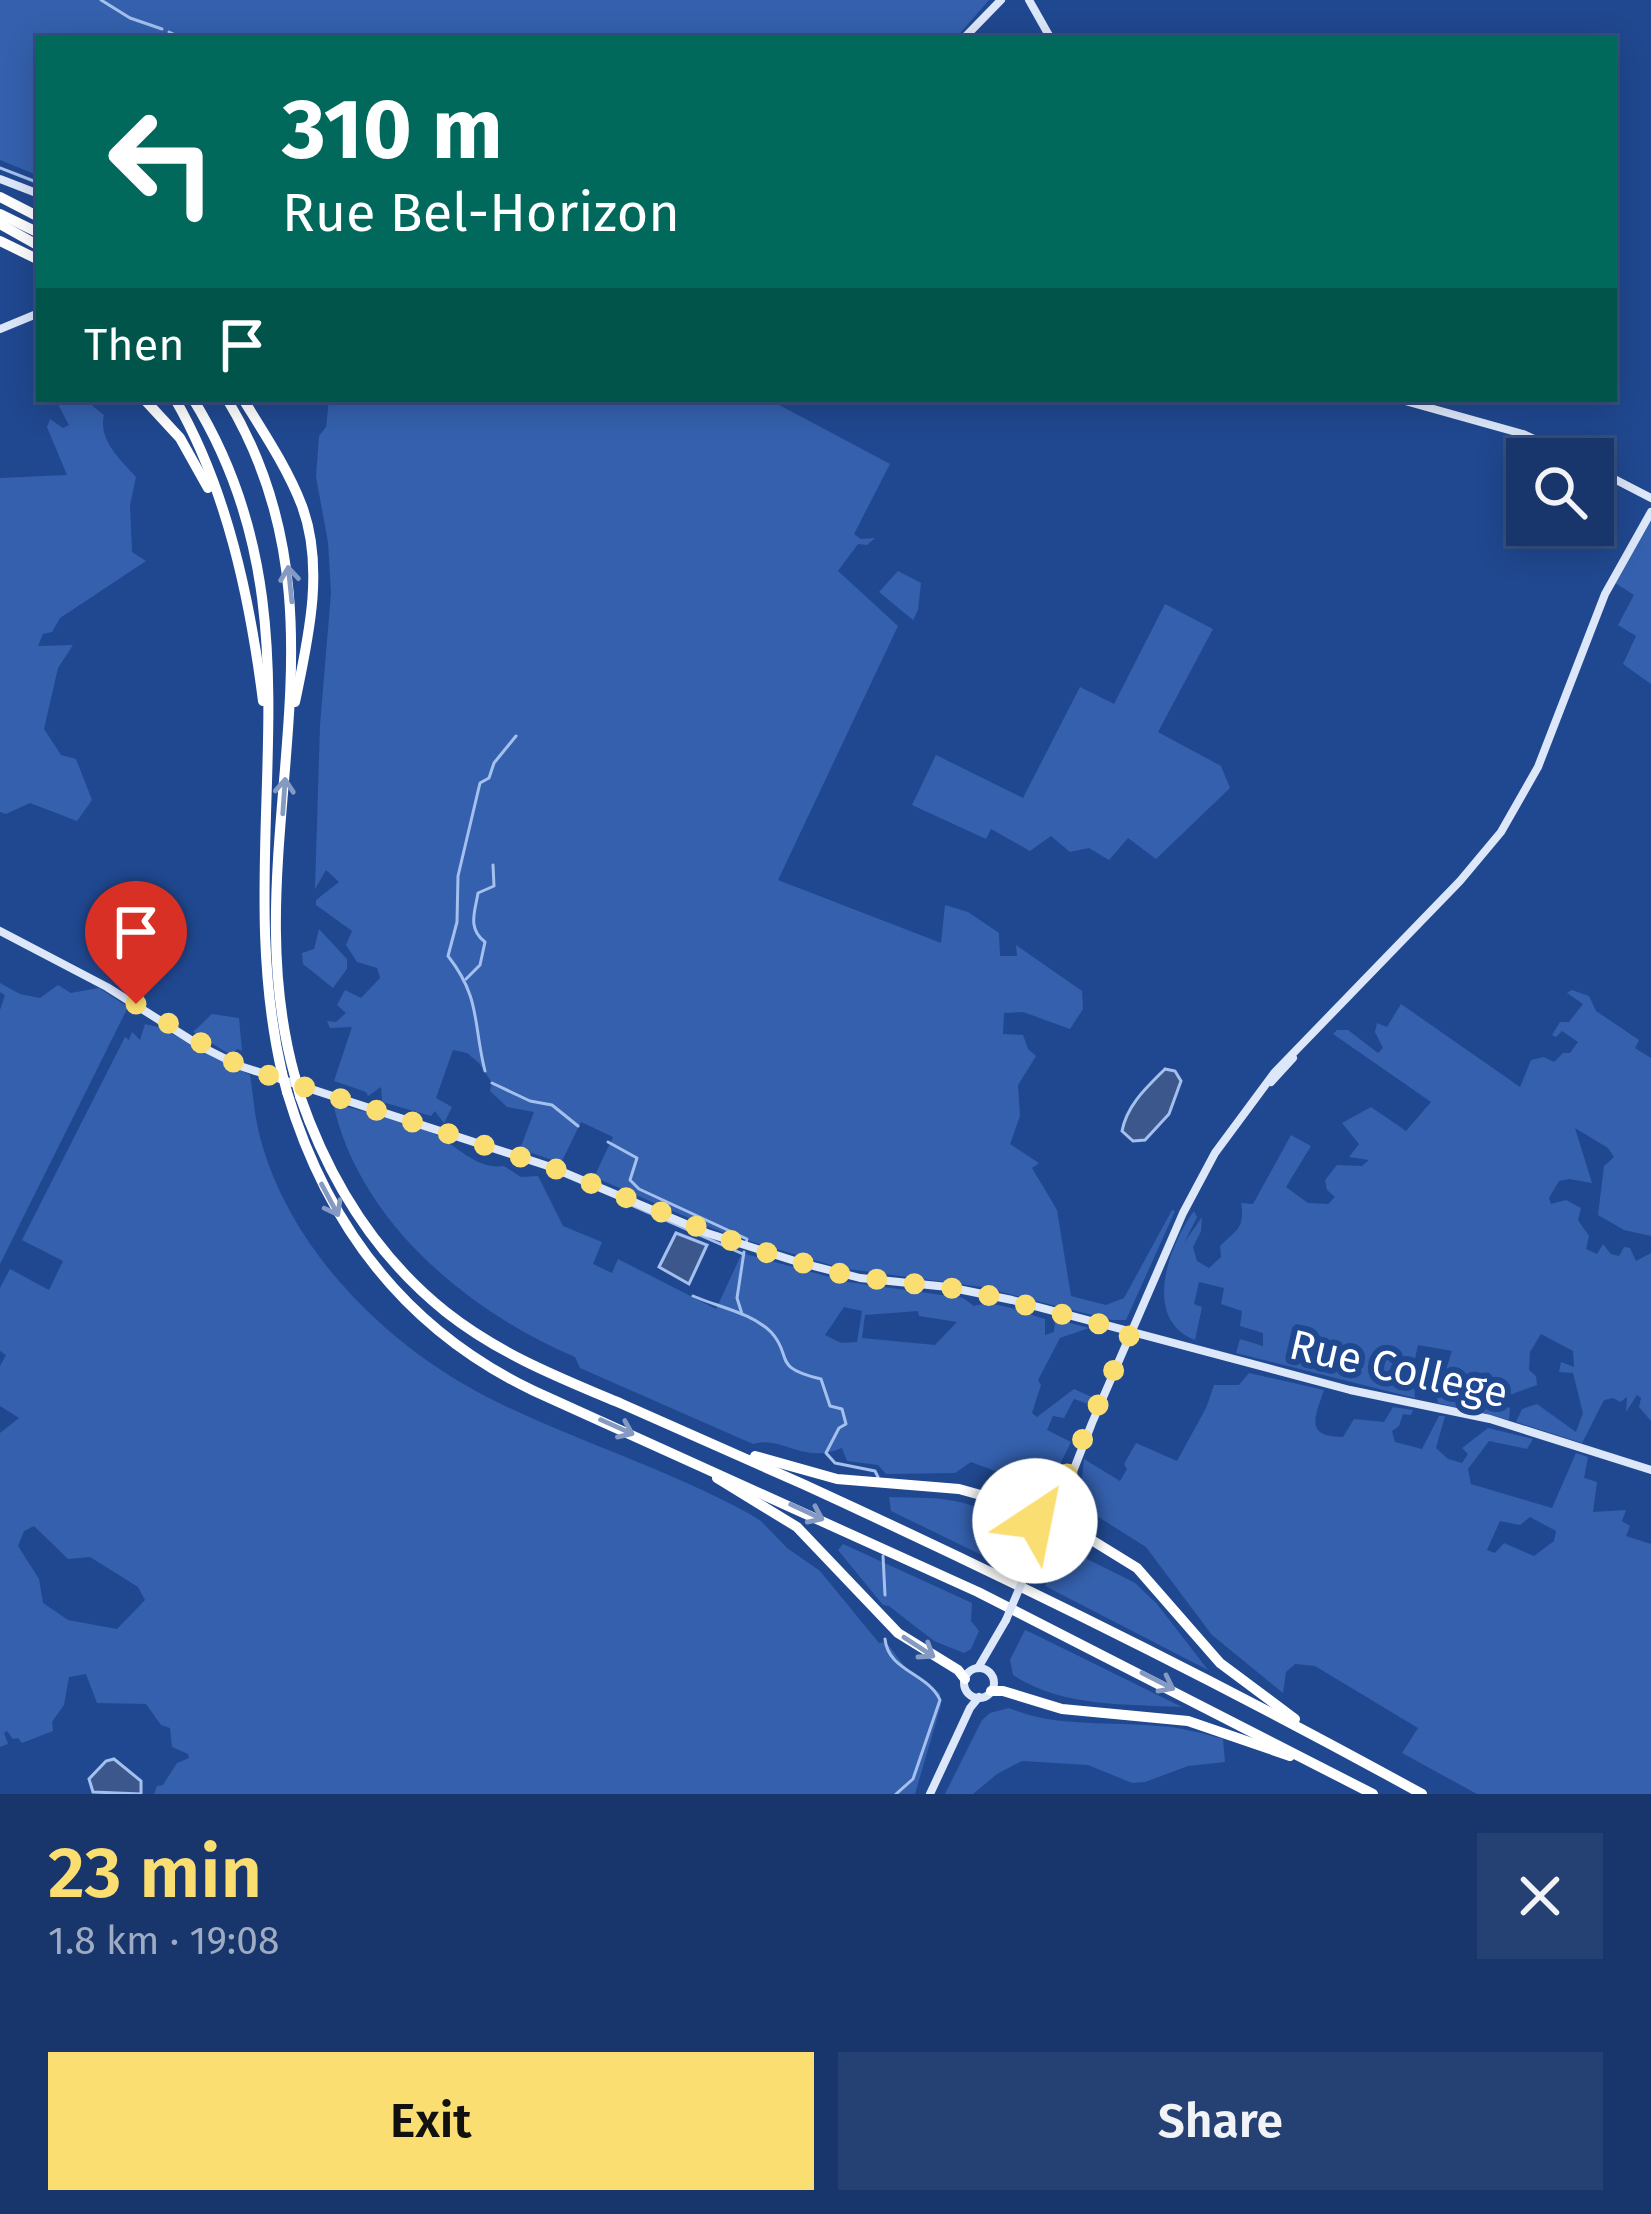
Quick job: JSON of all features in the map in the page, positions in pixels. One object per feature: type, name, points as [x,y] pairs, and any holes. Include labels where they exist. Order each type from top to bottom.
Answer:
[{"type":"highway","points":[[0,197],[36,215]]},
{"type":"highway","points":[[0,214],[36,231]]},
{"type":"highway","points":[[0,224],[36,244]]},
{"type":"highway","points":[[0,241],[36,259]]},
{"type":"highway","points":[[147,402],[188,449],[235,557]]},
{"type":"highway","points":[[176,402],[204,460],[235,557],[256,637],[268,740]]},
{"type":"highway","points":[[195,402],[231,471],[257,551],[269,644],[265,958],[288,1075],[328,1165],[356,1214],[396,1266],[437,1305],[513,1356],[997,1575],[1422,1794]]},
{"type":"highway","points":[[228,402],[266,478],[288,563],[293,635],[276,952],[287,1092],[305,1147],[337,1214],[368,1261],[412,1310],[500,1374],[1039,1622],[1373,1794]]},
{"type":"highway","points":[[248,402],[299,499],[313,551],[311,602],[287,743]]},
{"type":"highway","points":[[687,1432],[825,1477],[956,1489],[1044,1508]]},
{"type":"highway","points":[[662,1447],[793,1525],[833,1561],[895,1631],[959,1671],[966,1685]]},
{"type":"highway","points":[[1063,1517],[1071,1531],[1131,1563],[1223,1666],[1327,1742]]},
{"type":"highway","points":[[985,1694],[1005,1691],[1065,1710],[1196,1723],[1343,1778]]},
{"type":"street","points":[[966,36],[1001,0]]},
{"type":"street","points":[[1029,0],[1049,36]]},
{"type":"street","points":[[0,178],[36,193]]},
{"type":"street","points":[[0,330],[36,316]]},
{"type":"street","points":[[1410,402],[1532,438]]},
{"type":"street","points":[[1614,478],[1651,498]]},
{"type":"street","points":[[938,1778],[966,1706],[966,1685],[1000,1634],[1031,1563],[1063,1517],[1063,1497],[1092,1423],[1197,1185],[1275,1072],[1460,881],[1511,816],[1538,767],[1605,594],[1651,512]]},
{"type":"street","name":"Rue College","points":[[0,931],[107,987],[240,1066],[551,1167],[720,1238],[849,1276],[967,1290],[1350,1390],[1490,1419],[1651,1470]]},
{"type":"street","points":[[1031,1563],[1044,1508],[1092,1423]]},
{"type":"street","points":[[1044,1508],[1063,1517]]},
{"type":"street","points":[[1039,1528],[1051,1534]]},
{"type":"street","points":[[930,1794],[985,1694],[1000,1634]]},
{"type":"street","points":[[978,1668],[991,1674]]},
{"type":"street","points":[[966,1685],[985,1694]]},
{"type":"shaded area","points":[[0,0],[989,0],[958,36],[36,36],[36,175],[0,160]]},
{"type":"shaded area","points":[[57,402],[89,403],[104,415],[107,441],[136,477],[130,505],[132,552],[146,561],[60,618],[38,646],[73,645],[58,668],[44,729],[61,755],[76,759],[92,800],[77,821],[30,803],[6,814],[0,812],[0,478],[67,475],[47,427],[50,419],[63,428],[69,425]]},
{"type":"shaded area","points":[[329,402],[774,402],[890,464],[854,534],[861,539],[875,538],[867,545],[858,544],[838,571],[898,626],[778,880],[941,943],[945,905],[968,912],[999,933],[1000,956],[1017,956],[1016,945],[1082,991],[1083,1009],[1070,1029],[1023,1012],[1004,1013],[1003,1034],[1023,1035],[1036,1056],[1018,1085],[1020,1116],[1010,1144],[1039,1163],[1032,1168],[1057,1210],[1071,1296],[1106,1305],[1124,1298],[1175,1211],[1126,1320],[982,1287],[841,1268],[726,1234],[594,1177],[613,1137],[581,1122],[561,1163],[520,1149],[534,1112],[507,1107],[490,1091],[492,1083],[467,1053],[453,1050],[436,1098],[452,1107],[444,1123],[435,1111],[431,1116],[382,1102],[381,1087],[368,1096],[334,1081],[352,1027],[330,1028],[327,1021],[336,1022],[346,1013],[337,1005],[345,990],[361,998],[380,978],[377,968],[357,962],[346,945],[352,931],[316,905],[339,882],[326,870],[315,889],[320,725],[331,593],[316,477],[319,436],[326,427]]},
{"type":"shaded area","points":[[1651,512],[1651,684],[1623,664],[1636,636],[1618,625],[1634,595],[1612,581]]},
{"type":"shaded area","points":[[898,571],[921,583],[913,620],[879,592]]},
{"type":"shaded area","points":[[1165,604],[1213,629],[1158,732],[1221,766],[1230,788],[1156,859],[1128,838],[1109,860],[1089,848],[1070,852],[1051,836],[1030,851],[991,829],[986,839],[912,805],[936,755],[1023,798],[1080,687],[1114,704]]},
{"type":"shaded area","points":[[319,929],[347,959],[347,969],[333,988],[303,964],[302,953],[314,949]]},
{"type":"shaded area","points":[[0,983],[40,998],[58,985],[71,993],[99,988],[128,1007],[0,1264],[0,1010],[5,995]]},
{"type":"shaded area","points":[[1572,990],[1589,996],[1596,1011],[1639,1040],[1635,1048],[1651,1058],[1651,1236],[1624,1230],[1598,1215],[1604,1166],[1614,1157],[1608,1148],[1575,1128],[1592,1183],[1559,1181],[1549,1198],[1551,1204],[1566,1200],[1581,1208],[1578,1220],[1589,1236],[1586,1249],[1597,1254],[1603,1244],[1619,1256],[1624,1247],[1630,1248],[1636,1261],[1651,1253],[1651,1421],[1639,1407],[1637,1395],[1626,1412],[1627,1397],[1620,1402],[1604,1400],[1582,1443],[1516,1422],[1522,1409],[1537,1404],[1576,1432],[1583,1413],[1573,1373],[1559,1372],[1561,1362],[1574,1367],[1573,1351],[1541,1334],[1530,1352],[1529,1370],[1537,1385],[1507,1396],[1502,1405],[1510,1408],[1509,1420],[1438,1403],[1436,1394],[1430,1393],[1433,1385],[1441,1385],[1452,1351],[1418,1345],[1413,1368],[1415,1398],[1236,1353],[1240,1339],[1263,1346],[1263,1333],[1240,1326],[1242,1311],[1221,1304],[1224,1288],[1199,1282],[1194,1304],[1202,1307],[1195,1340],[1178,1330],[1164,1299],[1165,1280],[1176,1243],[1194,1211],[1197,1217],[1184,1243],[1202,1217],[1193,1247],[1197,1261],[1209,1268],[1221,1257],[1220,1246],[1240,1224],[1241,1203],[1253,1204],[1291,1135],[1311,1146],[1286,1187],[1308,1203],[1328,1204],[1335,1197],[1325,1180],[1337,1165],[1362,1166],[1369,1160],[1349,1157],[1359,1144],[1342,1123],[1371,1107],[1406,1131],[1431,1102],[1333,1034],[1337,1030],[1348,1030],[1378,1053],[1383,1048],[1375,1032],[1377,1023],[1387,1027],[1401,1004],[1520,1087],[1531,1060],[1544,1057],[1554,1062],[1578,1042],[1562,1031],[1552,1035],[1583,1004],[1567,993]]},
{"type":"shaded area","points":[[212,1014],[239,1018],[242,1051],[231,1055],[193,1032]]},
{"type":"shaded area","points":[[145,1024],[161,1028],[250,1075],[258,1129],[292,1215],[348,1291],[418,1354],[497,1402],[748,1513],[820,1571],[879,1643],[886,1642],[905,1667],[940,1693],[941,1705],[915,1794],[154,1794],[188,1754],[172,1747],[170,1728],[161,1725],[146,1704],[97,1703],[86,1674],[69,1677],[53,1731],[22,1743],[7,1731],[8,1744],[0,1747],[0,1433],[19,1418],[0,1406],[0,1366],[6,1355],[0,1351],[0,1288],[10,1269],[49,1290],[63,1261],[22,1240],[125,1037],[129,1040],[132,1032],[140,1040]],"holes":[[[34,1526],[68,1559],[90,1557],[138,1587],[145,1600],[117,1629],[68,1620],[43,1603],[39,1579],[18,1546],[24,1531]]]},
{"type":"shaded area","points":[[1165,1069],[1175,1071],[1181,1081],[1169,1114],[1145,1140],[1133,1141],[1122,1131],[1128,1113]]},
{"type":"shaded area","points":[[333,1103],[424,1129],[468,1156],[504,1166],[521,1177],[538,1176],[563,1226],[602,1242],[593,1264],[612,1273],[618,1259],[716,1309],[742,1253],[848,1282],[963,1298],[974,1306],[1010,1308],[1045,1319],[1045,1335],[1054,1332],[1055,1319],[1089,1328],[1060,1338],[1038,1380],[1041,1385],[1032,1413],[1037,1417],[1074,1389],[1094,1398],[1091,1405],[1074,1399],[1064,1418],[1053,1416],[1047,1430],[1071,1442],[1056,1473],[1027,1483],[971,1462],[955,1473],[886,1474],[878,1465],[847,1461],[842,1448],[815,1453],[774,1443],[753,1444],[580,1368],[575,1357],[496,1315],[459,1288],[393,1224],[367,1187]],"holes":[[[844,1307],[862,1311],[857,1342],[841,1343],[825,1335]],[[918,1311],[919,1316],[957,1322],[935,1345],[862,1338],[865,1315]]]},
{"type":"shaded area","points":[[676,1233],[707,1245],[689,1284],[659,1267]]},
{"type":"shaded area","points":[[1249,1373],[1324,1390],[1315,1424],[1331,1436],[1343,1437],[1354,1419],[1384,1422],[1393,1407],[1413,1410],[1411,1415],[1403,1414],[1392,1431],[1395,1442],[1422,1449],[1439,1416],[1445,1416],[1436,1448],[1462,1463],[1468,1454],[1462,1448],[1488,1428],[1533,1439],[1527,1449],[1489,1441],[1468,1469],[1471,1484],[1552,1508],[1576,1453],[1588,1457],[1584,1478],[1597,1482],[1593,1512],[1626,1510],[1622,1521],[1630,1526],[1626,1536],[1651,1544],[1651,1794],[1477,1794],[1402,1753],[1418,1728],[1315,1666],[1295,1664],[1286,1672],[1283,1693],[1212,1635],[1146,1547],[1092,1513],[1081,1488],[1084,1459],[1120,1481],[1136,1443],[1177,1461],[1214,1385],[1239,1385]],"holes":[[[1530,1517],[1556,1531],[1554,1541],[1534,1556],[1504,1543],[1495,1553],[1487,1550],[1500,1521],[1520,1525]]]},
{"type":"shaded area","points":[[889,1497],[950,1500],[978,1508],[1002,1527],[1003,1559],[998,1563],[891,1511]]},
{"type":"shaded area","points":[[843,1544],[972,1603],[971,1621],[979,1631],[971,1649],[964,1653],[934,1641],[883,1605],[838,1550]]},
{"type":"shaded area","points":[[1065,1548],[1135,1583],[1208,1670],[1045,1586]]},
{"type":"shaded area","points":[[1025,1630],[1182,1707],[1094,1702],[1032,1685],[1013,1675],[1010,1660]]},
{"type":"shaded area","points":[[1009,1708],[1064,1721],[1166,1727],[1223,1739],[1225,1762],[1188,1766],[1132,1783],[1088,1765],[1022,1761],[973,1794],[945,1794],[982,1720]]},
{"type":"shaded area","points":[[114,1759],[141,1781],[141,1794],[93,1792],[89,1779]]},
{"type":"waterway","points":[[101,0],[130,18],[162,29]]},
{"type":"waterway","points":[[169,32],[178,36]]},
{"type":"waterway","points":[[0,168],[36,182]]},
{"type":"waterway","points":[[485,1071],[471,998],[448,956],[457,922],[458,876],[480,783],[489,778],[494,763],[516,736]]},
{"type":"waterway","points":[[466,979],[480,965],[485,942],[476,931],[474,913],[478,893],[494,886],[493,865]]},
{"type":"waterway","points":[[492,1083],[530,1101],[552,1105],[578,1126]]},
{"type":"waterway","points":[[608,1142],[637,1158],[630,1180],[639,1189],[747,1239],[746,1243]]},
{"type":"waterway","points":[[631,1205],[743,1254]]},
{"type":"waterway","points":[[742,1314],[737,1298],[744,1252]]},
{"type":"waterway","points":[[693,1296],[763,1325],[778,1341],[789,1365],[821,1379],[830,1406],[842,1409],[846,1424],[826,1453],[835,1463],[875,1471],[878,1477]]},
{"type":"waterway","points":[[883,1556],[885,1595]]},
{"type":"waterway","points":[[885,1639],[893,1658],[940,1700],[913,1779],[896,1794]]},
{"type":"route","points":[[136,1004],[240,1066],[551,1167],[747,1247],[849,1276],[967,1290],[1131,1332],[1058,1494],[1038,1510],[1035,1521]]}]
